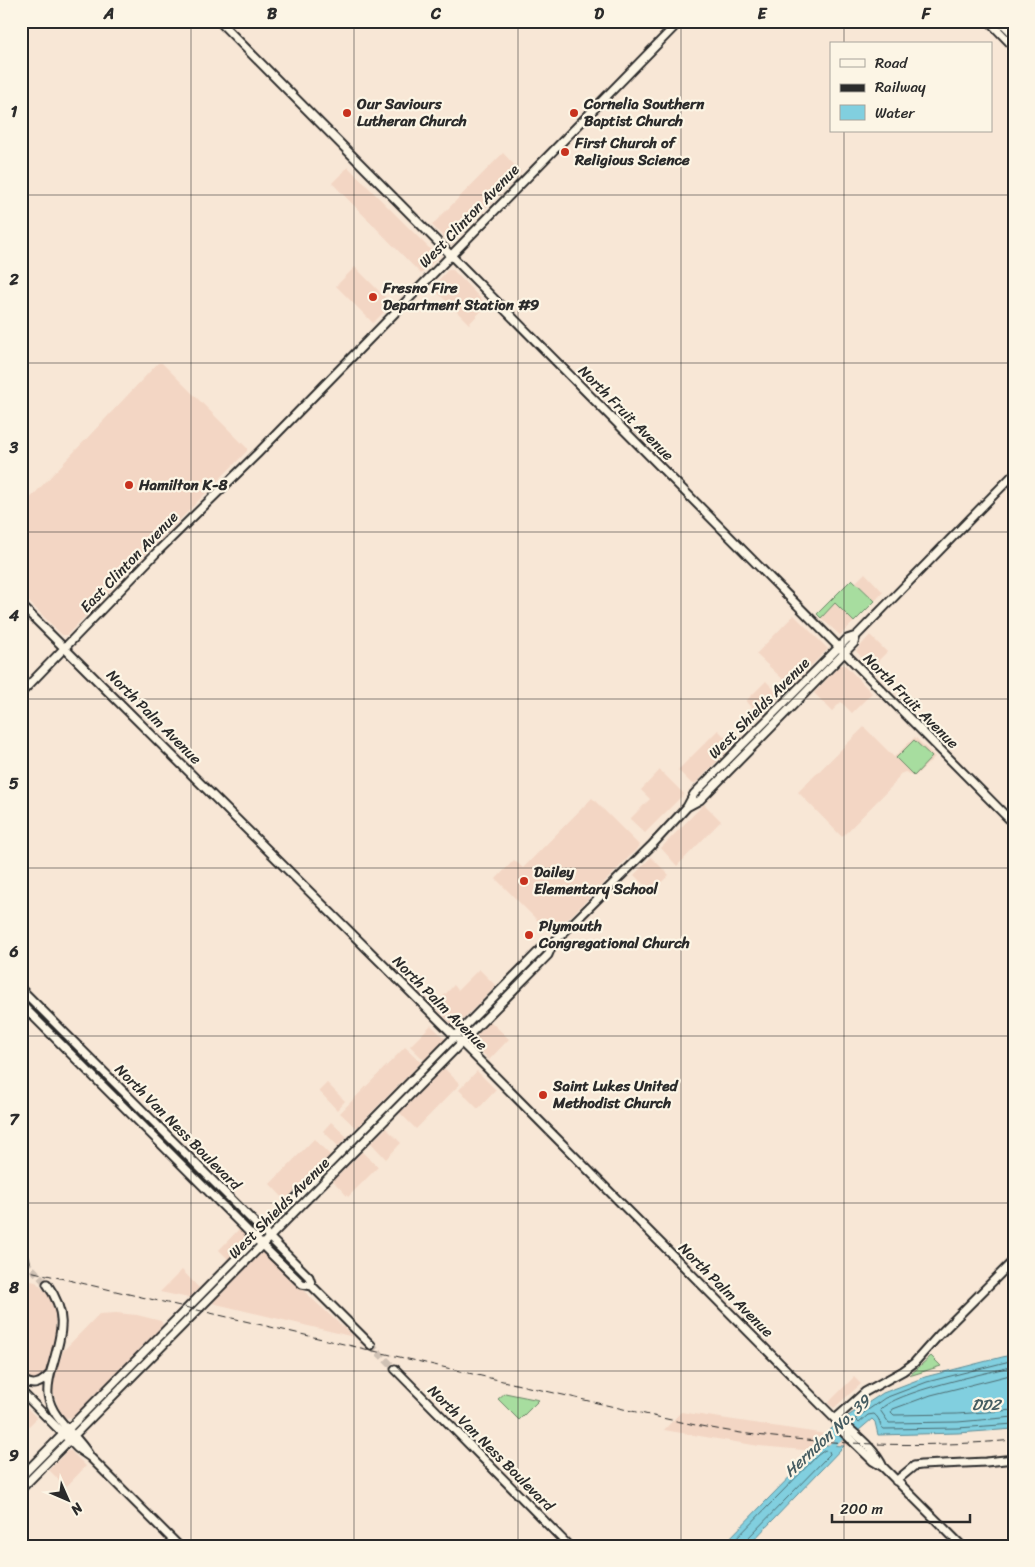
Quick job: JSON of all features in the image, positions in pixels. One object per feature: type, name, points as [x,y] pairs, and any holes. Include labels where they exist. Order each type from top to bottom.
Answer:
[{"type":"main road","name":"North Fruit Avenue","points":[[219,21],[1014,824]]},
{"type":"main road","name":"West Clinton Avenue","points":[[258,452],[680,21]]},
{"type":"main road","points":[[989,21],[1014,47]]},
{"type":"main road","points":[[1000,21],[1014,35]]},
{"type":"main road","name":"East Clinton Avenue","points":[[21,693],[158,551],[258,452]]},
{"type":"main road","name":"West Shields Avenue","points":[[687,807],[700,800],[845,653],[854,643],[856,636],[1014,474]]},
{"type":"main road","name":"North Palm Avenue","points":[[21,605],[852,1436],[878,1457],[883,1467],[896,1481],[962,1546]]},
{"type":"main road","name":"West Shields Avenue","points":[[21,1478],[542,948],[553,943],[651,846],[687,807],[694,794],[790,696],[848,638],[856,636]]},
{"type":"main road","points":[[772,727],[776,718],[790,702],[790,696]]},
{"type":"main road","name":"West Shields Avenue","points":[[21,1489],[548,954],[553,943]]},
{"type":"main road","name":"North Van Ness Boulevard","points":[[21,989],[309,1277],[312,1286],[371,1345]]},
{"type":"main road","name":"North Van Ness Boulevard","points":[[21,1004],[302,1284],[312,1286]]},
{"type":"main road","points":[[839,1423],[865,1392],[914,1363],[930,1347],[939,1334],[1014,1260]]},
{"type":"main road","points":[[46,1284],[56,1299],[62,1322],[61,1335],[50,1374],[48,1391],[50,1403],[66,1432]]},
{"type":"main road","name":"North Van Ness Boulevard","points":[[394,1369],[569,1546]]},
{"type":"main road","points":[[21,1378],[30,1384],[35,1384],[40,1383],[50,1374]]},
{"type":"main road","points":[[21,1391],[72,1438],[82,1444],[90,1457],[179,1546]]},
{"type":"main road","points":[[896,1481],[914,1466],[921,1464],[1014,1459]]},
{"type":"shaded area","points":[[503,153],[521,172],[450,244],[432,225]]},
{"type":"shaded area","points":[[348,167],[438,257],[421,274],[332,183]]},
{"type":"shaded area","points":[[355,267],[392,304],[373,323],[336,286]]},
{"type":"shaded area","points":[[448,270],[453,270],[487,305],[469,324],[432,287]]},
{"type":"shaded area","name":"Hamilton K-8","points":[[158,363],[162,363],[247,448],[247,451],[67,635],[62,635],[21,594],[21,508]]},
{"type":"shaded area","points":[[865,573],[883,592],[875,601],[856,582]]},
{"type":"shaded area","points":[[835,603],[854,622],[840,635],[821,618]]},
{"type":"shaded area","points":[[794,615],[828,649],[790,686],[756,654]]},
{"type":"shaded area","points":[[870,635],[887,652],[871,668],[856,651]]},
{"type":"shaded area","points":[[840,665],[845,665],[872,693],[852,713],[841,702],[832,711],[814,693]]},
{"type":"shaded area","points":[[766,681],[780,696],[761,716],[746,701]]},
{"type":"shaded area","points":[[864,727],[894,757],[915,737],[935,757],[915,776],[905,772],[900,774],[894,784],[842,837],[798,792]]},
{"type":"shaded area","points":[[718,730],[732,746],[695,784],[692,784],[678,770]]},
{"type":"shaded area","points":[[660,770],[684,794],[645,833],[630,819],[650,799],[641,790]]},
{"type":"shaded area","points":[[592,798],[640,846],[564,923],[550,933],[496,879],[514,860],[523,868]]},
{"type":"shaded area","points":[[704,804],[721,821],[677,866],[661,848]]},
{"type":"shaded area","points":[[651,857],[669,875],[651,892],[634,875]]},
{"type":"shaded area","points":[[479,969],[496,986],[454,1026],[434,1006],[454,985],[458,990]]},
{"type":"shaded area","points":[[490,1021],[509,1039],[489,1060],[472,1041]]},
{"type":"shaded area","points":[[431,1025],[445,1039],[424,1060],[410,1046]]},
{"type":"shaded area","points":[[405,1047],[421,1062],[355,1127],[340,1113]]},
{"type":"shaded area","points":[[444,1068],[460,1084],[416,1129],[400,1113]]},
{"type":"shaded area","points":[[477,1071],[496,1090],[478,1109],[459,1090]]},
{"type":"shaded area","points":[[327,1083],[345,1101],[337,1110],[319,1091]]},
{"type":"shaded area","points":[[331,1122],[347,1137],[338,1146],[323,1131]]},
{"type":"shaded area","points":[[386,1128],[401,1143],[386,1159],[371,1143]]},
{"type":"shaded area","points":[[314,1139],[330,1155],[285,1200],[270,1184]]},
{"type":"shaded area","points":[[362,1152],[378,1167],[348,1197],[333,1181]]},
{"type":"shaded area","points":[[241,1227],[249,1236],[249,1239],[228,1259],[219,1250]]},
{"type":"shaded area","points":[[262,1252],[266,1252],[309,1296],[354,1337],[212,1303]]},
{"type":"shaded area","points":[[182,1270],[199,1288],[189,1298],[160,1292]]},
{"type":"shaded area","points":[[21,1279],[36,1282],[49,1296],[55,1312],[54,1345],[45,1372],[40,1379],[34,1381],[28,1380],[21,1374]]},
{"type":"shaded area","points":[[99,1314],[137,1315],[161,1321],[163,1325],[73,1417],[65,1418],[58,1407],[53,1390],[54,1378],[63,1351]]},
{"type":"shaded area","points":[[854,1377],[861,1384],[834,1408],[828,1403]]},
{"type":"shaded area","points":[[21,1402],[37,1418],[21,1434]]},
{"type":"shaded area","points":[[681,1412],[826,1434],[827,1439],[845,1440],[853,1446],[824,1445],[815,1451],[759,1446],[664,1430]]},
{"type":"shaded area","points":[[67,1451],[71,1451],[86,1466],[66,1487],[49,1470]]},
{"type":"green space","points":[[852,579],[875,601],[854,622],[835,603],[821,618],[817,614]]},
{"type":"green space","points":[[914,740],[932,757],[914,776],[896,758]]},
{"type":"green space","points":[[931,1356],[941,1366],[909,1376]]},
{"type":"green space","points":[[505,1393],[539,1400],[519,1420],[498,1399]]},
{"type":"water","name":"DD2","points":[[1014,1354],[1014,1429],[958,1433],[878,1435],[875,1422],[872,1419],[858,1431],[848,1421],[848,1416],[883,1393],[925,1377]]},
{"type":"water","points":[[833,1427],[845,1440],[827,1439],[826,1434]]},
{"type":"water","points":[[824,1445],[844,1446],[748,1546],[722,1546],[815,1451]]},
{"type":"waterway","name":"Herndon No. 39","points":[[828,1449],[842,1436]]},
{"type":"tunnel","points":[[25,1261],[47,1284]]},
{"type":"tunnel","points":[[371,1345],[395,1369]]},
{"type":"railway","points":[[21,1269],[662,1418],[726,1431],[781,1438],[847,1443],[914,1445],[1014,1440]]},
{"type":"place","name":"Our Saviours Lutheran Church","points":[[347,113]]},
{"type":"place","name":"Cornelia Southern Baptist Church","points":[[574,113]]},
{"type":"place","name":"First Church of Religious Science","points":[[565,152]]},
{"type":"place","name":"Fresno Fire Department Station #9","points":[[373,297]]},
{"type":"place","name":"Hamilton K-8","points":[[129,485]]},
{"type":"place","name":"Dailey Elementary School","points":[[524,881]]},
{"type":"place","name":"Plymouth Congregational Church","points":[[529,935]]},
{"type":"place","name":"Saint Lukes United Methodist Church","points":[[543,1095]]}]
